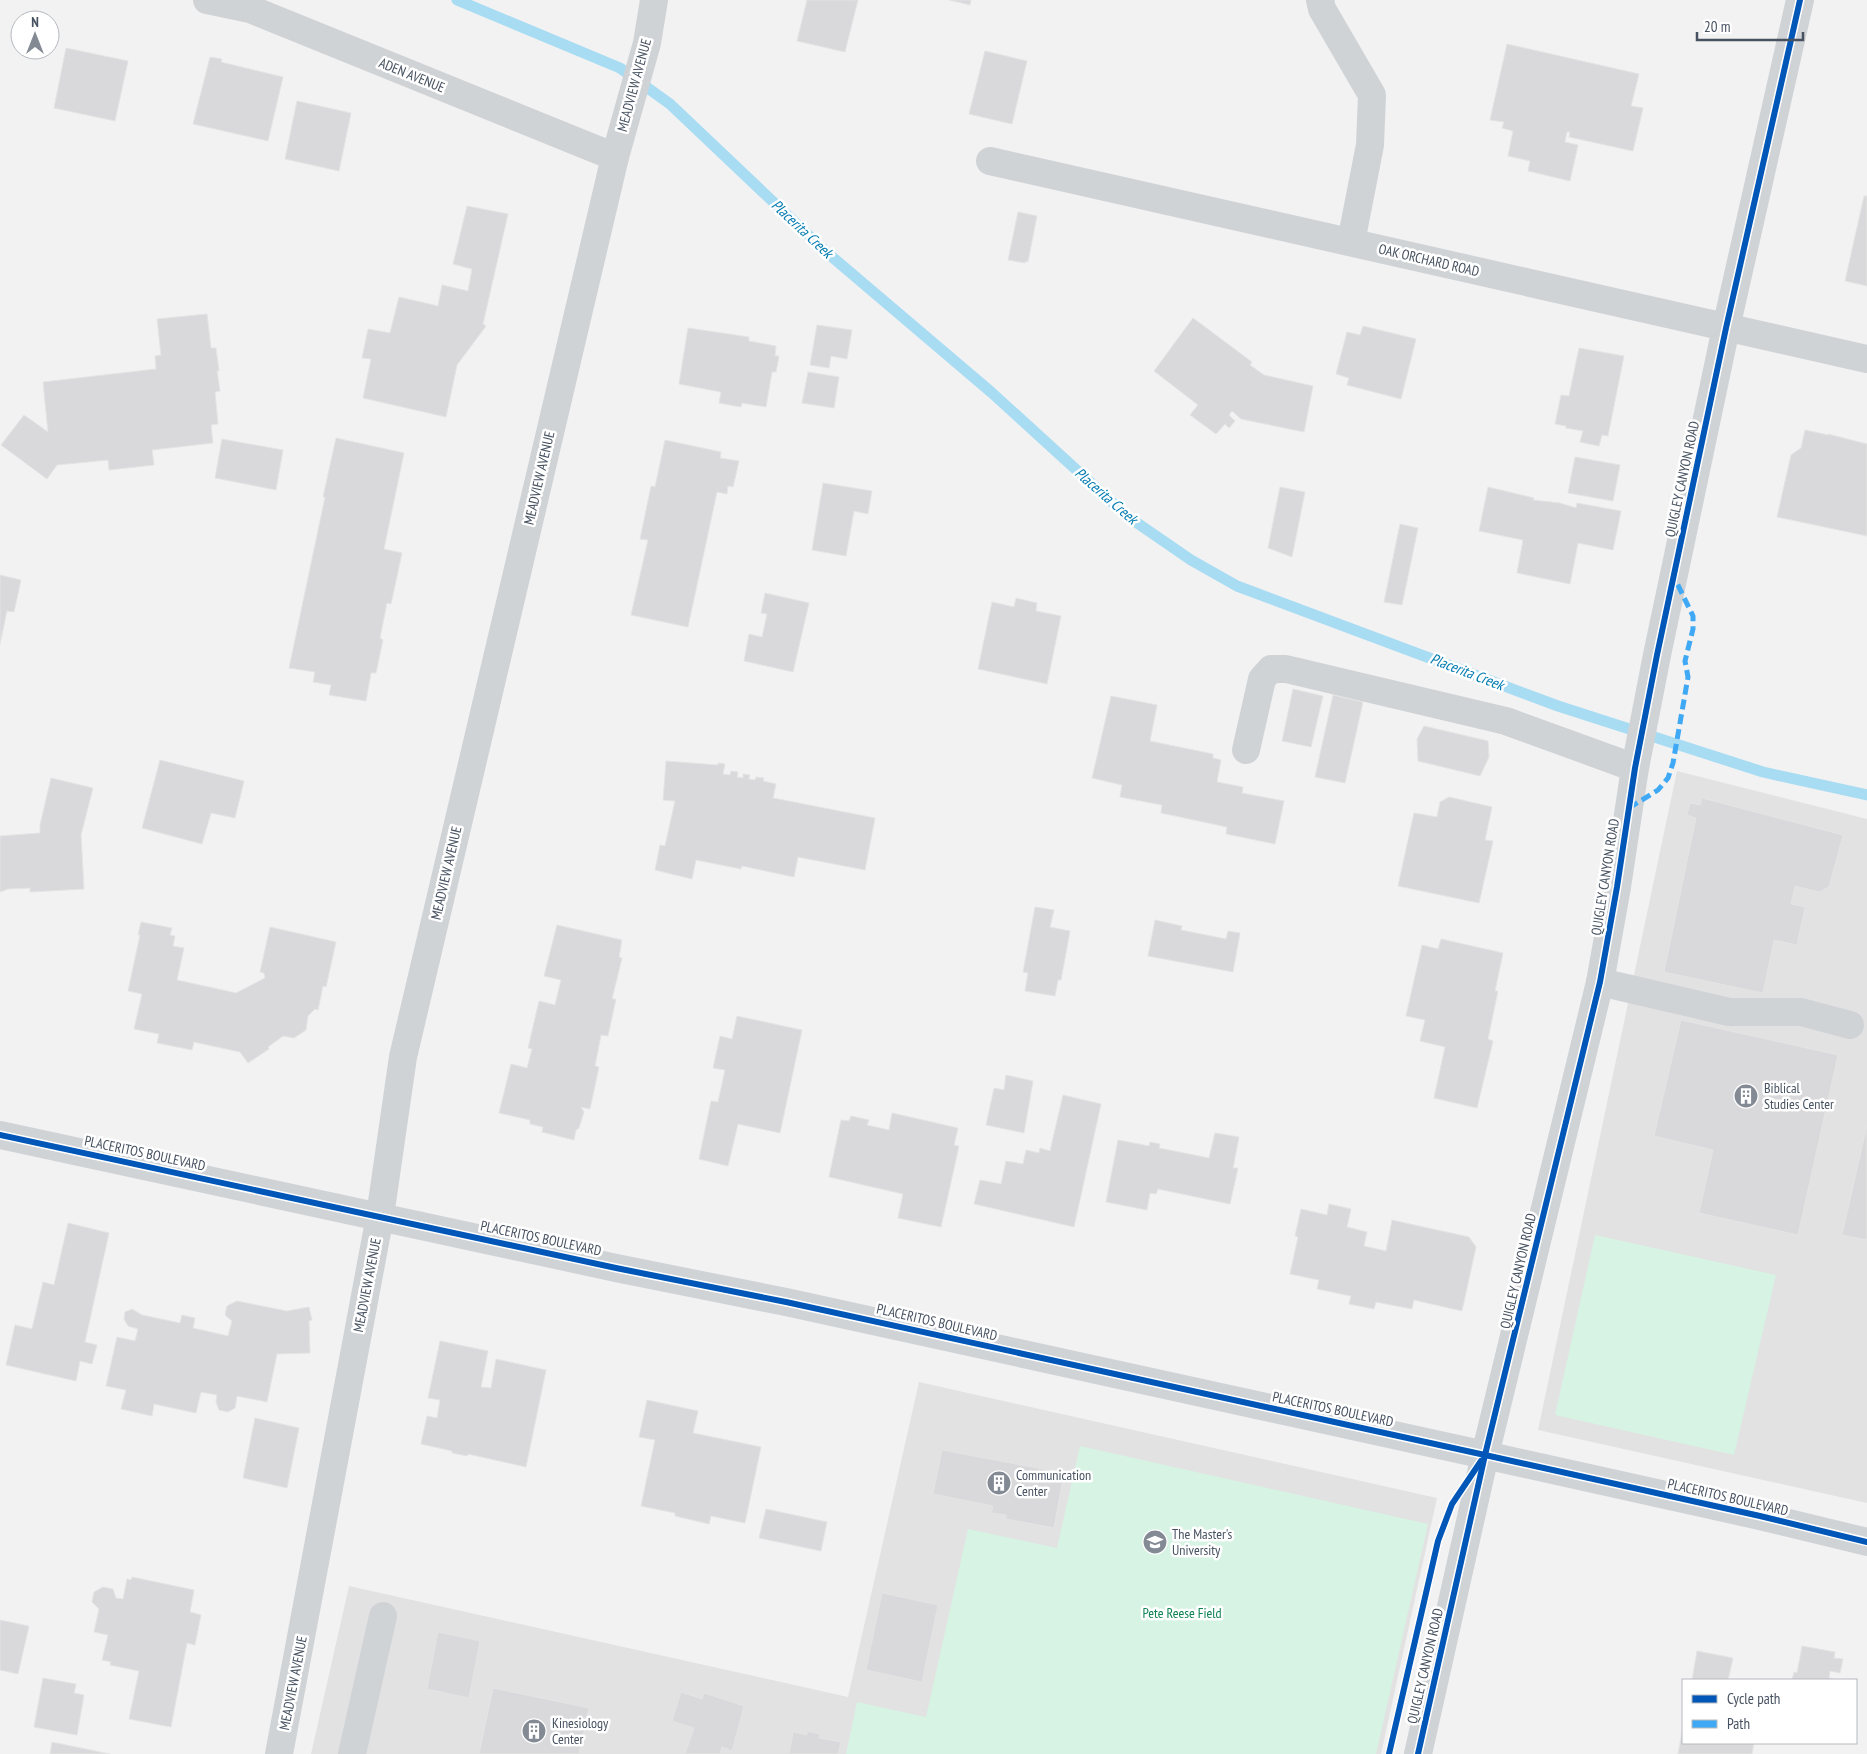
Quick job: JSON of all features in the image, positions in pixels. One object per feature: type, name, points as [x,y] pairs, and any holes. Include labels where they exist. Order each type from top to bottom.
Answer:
[{"type":"street","name":"ADEN AVENUE","points":[[207,0],[250,9],[615,157]]},
{"type":"street","name":"MEADVIEW AVENUE","points":[[280,1754],[380,1216],[403,1057],[615,157],[647,43],[654,0]]},
{"type":"street","points":[[1320,0],[1322,9],[1372,95],[1370,146],[1351,242]]},
{"type":"street","name":"QUIGLEY CANYON ROAD","points":[[1418,1754],[1485,1455],[1600,982],[1635,768],[1726,328],[1800,0]]},
{"type":"street","name":"OAK ORCHARD ROAD","points":[[990,161],[1867,359]]},
{"type":"street","points":[[1246,750],[1262,679],[1271,669],[1286,669],[1506,721],[1635,768]]},
{"type":"street","points":[[1600,982],[1729,1012],[1801,1012],[1850,1025]]},
{"type":"street","name":"PLACERITOS BOULEVARD","points":[[0,1134],[616,1268],[786,1302],[1760,1516],[1867,1542]]},
{"type":"street","points":[[352,1754],[383,1616]]},
{"type":"shaded area","points":[[1677,771],[1867,819],[1867,1503],[1538,1430]]},
{"type":"shaded area","name":"The Master's University","points":[[919,1382],[1437,1498],[1381,1754],[311,1754],[349,1586],[848,1697]]},
{"type":"green space","points":[[1595,1235],[1776,1275],[1734,1455],[1555,1415]]},
{"type":"green space","name":"Pete Reese Field","points":[[1080,1446],[1428,1524],[1376,1754],[846,1754],[857,1702],[926,1717],[968,1529],[1057,1548]]},
{"type":"building","points":[[807,0],[858,0],[845,52],[797,41]]},
{"type":"building","points":[[949,0],[971,0],[970,5]]},
{"type":"building","points":[[1507,44],[1639,74],[1631,106],[1643,108],[1633,151],[1569,137],[1570,132],[1567,132],[1565,142],[1578,145],[1570,181],[1528,171],[1530,161],[1508,156],[1513,131],[1502,128],[1504,122],[1490,120]]},
{"type":"building","points":[[66,48],[128,61],[115,121],[54,108]]},
{"type":"building","points":[[985,51],[1027,61],[1012,124],[969,114]]},
{"type":"building","points":[[210,57],[222,59],[221,62],[283,77],[268,141],[193,124]]},
{"type":"building","points":[[297,101],[351,113],[339,171],[285,159]]},
{"type":"building","points":[[1864,196],[1867,196],[1867,286],[1845,281]]},
{"type":"building","points":[[467,206],[508,214],[483,324],[486,326],[457,365],[446,417],[363,398],[371,359],[362,358],[368,329],[390,333],[399,297],[438,306],[442,285],[468,291],[472,269],[453,264]]},
{"type":"building","points":[[1018,212],[1037,216],[1028,262],[1026,261],[1025,263],[1008,260]]},
{"type":"building","points":[[207,314],[211,348],[216,348],[220,391],[215,392],[218,424],[211,425],[213,443],[152,450],[154,465],[109,470],[108,460],[57,465],[47,479],[1,445],[24,415],[48,432],[43,382],[156,369],[155,356],[161,355],[157,319]]},
{"type":"building","points":[[1193,318],[1252,362],[1250,365],[1264,375],[1313,386],[1304,432],[1241,419],[1232,411],[1229,415],[1235,421],[1229,428],[1225,424],[1216,434],[1190,415],[1198,405],[1154,371]]},
{"type":"building","points":[[817,325],[852,330],[847,359],[831,356],[829,368],[810,365]]},
{"type":"building","points":[[1363,326],[1416,339],[1401,399],[1347,385],[1349,378],[1336,374],[1347,332],[1360,335]]},
{"type":"building","points":[[688,328],[749,337],[749,341],[776,346],[775,356],[779,356],[776,372],[772,372],[766,407],[742,403],[741,407],[719,403],[721,392],[679,384]]},
{"type":"building","points":[[1579,348],[1624,356],[1608,436],[1602,435],[1599,446],[1580,442],[1583,431],[1555,424],[1561,395],[1569,396]]},
{"type":"building","points":[[808,372],[839,377],[834,408],[802,403]]},
{"type":"building","points":[[1805,430],[1867,444],[1867,536],[1777,517],[1791,455],[1801,448]]},
{"type":"building","points":[[336,438],[404,453],[384,549],[402,553],[391,604],[387,603],[380,638],[383,640],[376,673],[371,673],[366,701],[329,695],[331,685],[313,682],[315,672],[289,668]]},
{"type":"building","points":[[222,439],[283,450],[276,490],[215,478]]},
{"type":"building","points":[[665,440],[721,452],[720,458],[739,461],[733,487],[728,486],[727,494],[717,492],[688,627],[631,615],[648,540],[640,539],[651,486],[655,487]]},
{"type":"building","points":[[1575,457],[1620,465],[1613,501],[1568,493]]},
{"type":"building","points":[[823,483],[872,491],[868,514],[854,511],[846,556],[812,550]]},
{"type":"building","points":[[1280,487],[1305,492],[1292,557],[1268,548]]},
{"type":"building","points":[[1488,487],[1534,498],[1533,500],[1560,503],[1576,508],[1577,503],[1621,511],[1613,550],[1578,543],[1570,584],[1517,573],[1523,540],[1479,531]]},
{"type":"building","points":[[1400,524],[1418,528],[1402,605],[1384,602]]},
{"type":"building","points":[[0,575],[21,580],[14,612],[7,611],[0,644]]},
{"type":"building","points":[[765,593],[809,603],[793,672],[744,661],[749,634],[762,637],[767,614],[761,613]]},
{"type":"building","points":[[1016,598],[1037,603],[1036,611],[1061,616],[1047,684],[978,669],[992,602],[1014,607]]},
{"type":"building","points":[[1293,689],[1323,696],[1311,747],[1282,741]]},
{"type":"building","points":[[1333,695],[1363,702],[1345,783],[1315,777]]},
{"type":"building","points":[[1111,696],[1157,705],[1150,741],[1213,754],[1213,758],[1221,760],[1217,782],[1243,787],[1242,793],[1284,801],[1275,844],[1226,834],[1227,827],[1161,813],[1162,805],[1120,797],[1122,785],[1092,778]]},
{"type":"building","points":[[1424,726],[1488,741],[1489,757],[1480,776],[1418,761],[1417,739]]},
{"type":"building","points":[[160,760],[244,781],[235,818],[211,813],[202,844],[142,828]]},
{"type":"building","points":[[666,761],[725,764],[723,774],[730,775],[731,771],[738,772],[737,777],[743,778],[743,774],[750,775],[749,779],[755,780],[756,777],[764,778],[763,781],[776,784],[773,798],[875,818],[865,870],[798,857],[794,877],[742,866],[741,869],[696,860],[692,879],[655,870],[660,845],[665,846],[675,801],[663,800]]},
{"type":"building","points":[[51,778],[93,788],[81,835],[84,889],[30,892],[30,888],[8,889],[0,892],[0,836],[40,833],[40,825]]},
{"type":"building","points":[[1449,797],[1492,807],[1485,840],[1493,841],[1479,903],[1398,886],[1414,813],[1437,817],[1440,802]]},
{"type":"building","points":[[1702,798],[1843,835],[1829,887],[1819,892],[1795,886],[1791,904],[1805,907],[1797,945],[1774,940],[1763,993],[1664,972],[1696,818],[1687,815],[1690,803],[1700,805]]},
{"type":"building","points":[[1035,907],[1054,910],[1050,927],[1070,931],[1061,980],[1058,980],[1055,996],[1025,991],[1028,973],[1023,972]]},
{"type":"building","points":[[1155,920],[1182,926],[1181,930],[1226,939],[1228,931],[1240,933],[1233,972],[1148,956]]},
{"type":"building","points":[[141,922],[172,928],[170,935],[175,936],[173,946],[184,948],[177,980],[236,993],[265,978],[264,973],[260,972],[270,927],[336,942],[326,987],[323,986],[318,1010],[315,1009],[308,1016],[306,1030],[294,1038],[283,1036],[268,1047],[269,1049],[248,1063],[240,1052],[194,1042],[192,1050],[157,1043],[159,1034],[134,1029],[142,994],[128,991]]},
{"type":"building","points":[[557,925],[622,940],[619,957],[622,958],[612,999],[616,999],[608,1036],[601,1035],[595,1066],[599,1067],[590,1109],[581,1107],[584,1112],[574,1140],[542,1132],[543,1127],[530,1124],[530,1120],[499,1113],[511,1064],[527,1068],[532,1049],[528,1048],[539,1001],[555,1005],[561,980],[544,976]]},
{"type":"building","points":[[1441,939],[1503,953],[1495,991],[1498,991],[1488,1039],[1493,1041],[1477,1108],[1434,1098],[1445,1047],[1420,1041],[1425,1020],[1406,1016],[1422,945],[1438,949]]},
{"type":"building","points":[[737,1016],[802,1030],[780,1133],[738,1124],[728,1166],[699,1159],[711,1101],[718,1102],[725,1070],[713,1068],[720,1036],[732,1039]]},
{"type":"building","name":"Biblical Studies Center","points":[[1681,1020],[1838,1055],[1798,1235],[1699,1213],[1713,1150],[1654,1136]]},
{"type":"building","points":[[1006,1075],[1033,1081],[1024,1133],[986,1125],[994,1088],[1004,1090]]},
{"type":"building","points":[[1063,1095],[1101,1104],[1074,1227],[974,1204],[980,1180],[1001,1184],[1006,1161],[1023,1164],[1026,1150],[1039,1153],[1040,1148],[1050,1151]]},
{"type":"building","points":[[892,1113],[958,1128],[954,1145],[959,1146],[941,1227],[898,1218],[903,1194],[829,1177],[841,1120],[849,1121],[851,1116],[869,1120],[867,1125],[889,1130]]},
{"type":"building","points":[[1867,1125],[1867,1240],[1842,1235]]},
{"type":"building","points":[[1215,1133],[1239,1137],[1233,1168],[1238,1168],[1230,1204],[1158,1189],[1156,1194],[1150,1193],[1147,1210],[1106,1202],[1118,1140],[1149,1146],[1150,1142],[1160,1144],[1159,1148],[1209,1158]]},
{"type":"building","points":[[1329,1204],[1351,1209],[1347,1227],[1367,1232],[1364,1246],[1386,1251],[1392,1220],[1469,1237],[1476,1247],[1462,1311],[1414,1300],[1412,1309],[1376,1302],[1374,1309],[1349,1304],[1351,1296],[1317,1289],[1319,1280],[1290,1274],[1298,1237],[1295,1236],[1301,1209],[1327,1215]]},
{"type":"building","points":[[68,1223],[109,1233],[85,1342],[97,1345],[92,1364],[80,1361],[76,1381],[6,1365],[15,1325],[32,1329],[43,1282],[54,1285]]},
{"type":"building","points":[[237,1301],[287,1311],[309,1307],[312,1320],[309,1321],[310,1353],[277,1354],[267,1402],[237,1396],[235,1408],[228,1412],[219,1410],[216,1402],[217,1395],[201,1392],[196,1413],[154,1404],[152,1416],[121,1409],[126,1390],[106,1386],[117,1337],[135,1341],[138,1329],[128,1326],[124,1319],[125,1312],[132,1309],[142,1315],[180,1323],[182,1315],[195,1318],[193,1328],[228,1336],[232,1321],[225,1315],[227,1306]]},
{"type":"building","points":[[440,1341],[488,1351],[481,1387],[491,1388],[496,1359],[546,1370],[526,1467],[468,1454],[467,1456],[452,1453],[452,1451],[421,1444],[427,1416],[437,1418],[440,1400],[428,1398]]},
{"type":"building","points":[[647,1400],[698,1411],[693,1433],[761,1447],[745,1523],[711,1516],[709,1524],[675,1516],[675,1513],[641,1506],[655,1440],[639,1437]]},
{"type":"building","points":[[255,1418],[299,1428],[287,1488],[243,1478]]},
{"type":"building","name":"Communication Center","points":[[942,1450],[1064,1473],[1054,1528],[1006,1519],[1006,1515],[991,1513],[993,1506],[933,1494]]},
{"type":"building","points":[[766,1509],[827,1522],[821,1551],[759,1538]]},
{"type":"building","points":[[132,1577],[194,1590],[190,1612],[201,1615],[195,1645],[187,1643],[171,1727],[129,1719],[139,1671],[110,1665],[111,1662],[102,1660],[108,1635],[94,1632],[99,1609],[92,1602],[94,1592],[103,1587],[113,1589],[116,1598],[123,1599],[127,1579],[131,1580]]},
{"type":"building","points":[[882,1593],[938,1605],[922,1682],[866,1670]]},
{"type":"building","points":[[0,1620],[29,1626],[18,1674],[0,1670]]},
{"type":"building","points":[[438,1632],[480,1641],[469,1698],[427,1689]]},
{"type":"building","points":[[1802,1646],[1835,1652],[1834,1658],[1843,1659],[1840,1673],[1830,1671],[1829,1678],[1833,1679],[1792,1679],[1794,1672],[1797,1673]]},
{"type":"building","points":[[1697,1651],[1733,1658],[1728,1679],[1692,1679]]},
{"type":"building","points":[[43,1678],[76,1684],[74,1693],[84,1695],[77,1735],[34,1727]]},
{"type":"building","name":"Kinesiology Center","points":[[493,1688],[589,1708],[579,1754],[479,1754]]},
{"type":"building","points":[[681,1692],[702,1699],[704,1693],[744,1706],[732,1751],[722,1747],[720,1754],[685,1754],[694,1728],[672,1721]]},
{"type":"building","points":[[807,1731],[820,1734],[819,1738],[841,1742],[838,1754],[789,1754],[793,1732],[807,1735]]},
{"type":"building","points":[[1682,1732],[1682,1744],[1754,1744],[1752,1754],[1678,1754]]},
{"type":"building","points":[[52,1742],[110,1754],[50,1754]]},
{"type":"waterway","name":"Placerita Creek","points":[[457,0],[620,68],[670,104],[824,250],[991,392],[1127,516],[1191,560],[1237,586],[1558,706],[1763,772],[1867,795]]},
{"type":"marked path","points":[[1629,808],[1658,790],[1668,778],[1673,763],[1688,677],[1685,661],[1693,629],[1693,616],[1674,577]]},
{"type":"cycle path","points":[[1418,1754],[1485,1455],[1600,982],[1635,768],[1657,655],[1726,328],[1800,0]]},
{"type":"cycle path","points":[[0,1135],[616,1268],[786,1302],[1760,1516],[1867,1542]]},
{"type":"cycle path","points":[[1389,1754],[1438,1541],[1452,1504],[1481,1461]]},
{"type":"place","name":"Biblical Studies Center","points":[[1746,1096]]},
{"type":"place","name":"Communication Center","points":[[999,1483]]},
{"type":"place","name":"The Master's University","points":[[1155,1542]]},
{"type":"place","name":"Kinesiology Center","points":[[534,1731]]}]
